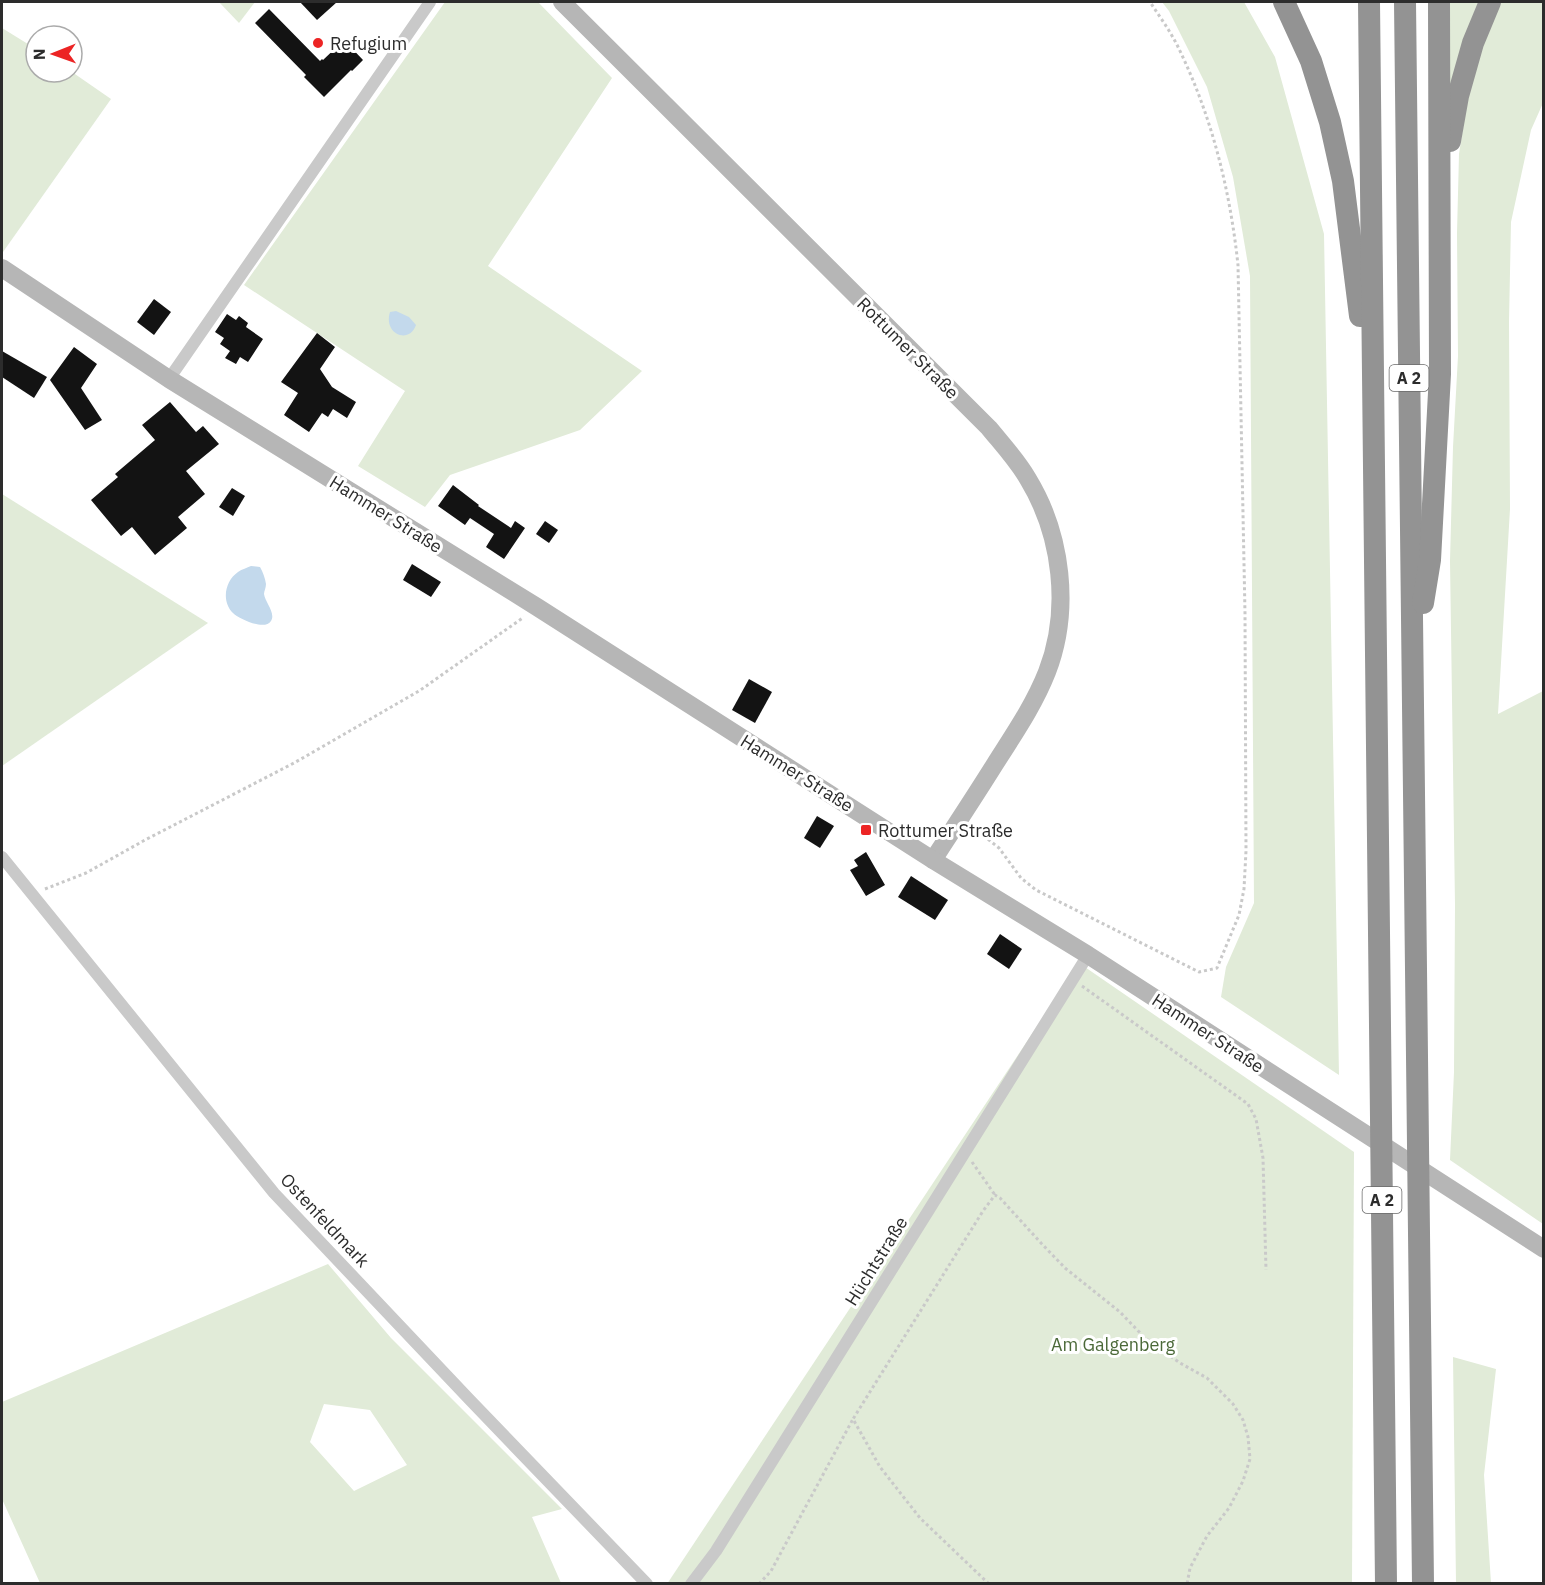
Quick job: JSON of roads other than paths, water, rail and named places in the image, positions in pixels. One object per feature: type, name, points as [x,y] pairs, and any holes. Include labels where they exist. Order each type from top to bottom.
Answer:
[{"type":"highway","points":[[1284,2],[1311,61],[1330,122],[1343,181],[1373,426]]},
{"type":"highway","name":"A 2","points":[[1369,2],[1386,1584]]},
{"type":"highway","name":"A 2","points":[[1405,2],[1424,1584]]},
{"type":"highway","points":[[1413,667],[1430,560],[1440,374],[1438,2]]},
{"type":"highway","points":[[1439,205],[1458,96],[1473,43],[1490,2]]},
{"type":"main road","name":"Rottumer Straße","points":[[562,2],[989,428],[1028,478],[1042,504],[1053,536],[1059,570],[1060,606],[1056,643],[1047,673],[1023,720],[933,860]]},
{"type":"main road","name":"Hammer Straße","points":[[2,268],[170,379],[537,608],[933,860],[1088,955],[1544,1249]]},
{"type":"street","points":[[170,379],[430,2]]},
{"type":"street","name":"Ostenfeldmark","points":[[2,857],[274,1193],[647,1584]]},
{"type":"street","name":"Hüchtstraße","points":[[691,1584],[716,1551],[1088,955]]},
{"type":"water","points":[[396,311],[409,317],[416,325],[413,331],[403,335],[393,331],[389,320],[390,312]]},
{"type":"water","points":[[251,566],[260,567],[264,577],[266,584],[264,594],[272,615],[268,624],[252,623],[241,618],[233,613],[227,603],[226,591],[230,581],[238,572]]},
{"type":"place","name":"Refugium","points":[[318,43]]},
{"type":"place","name":"Rottumer Straße","points":[[866,830]]},
{"type":"park label","name":"Am Galgenberg","points":[[1113,1344]]}]
